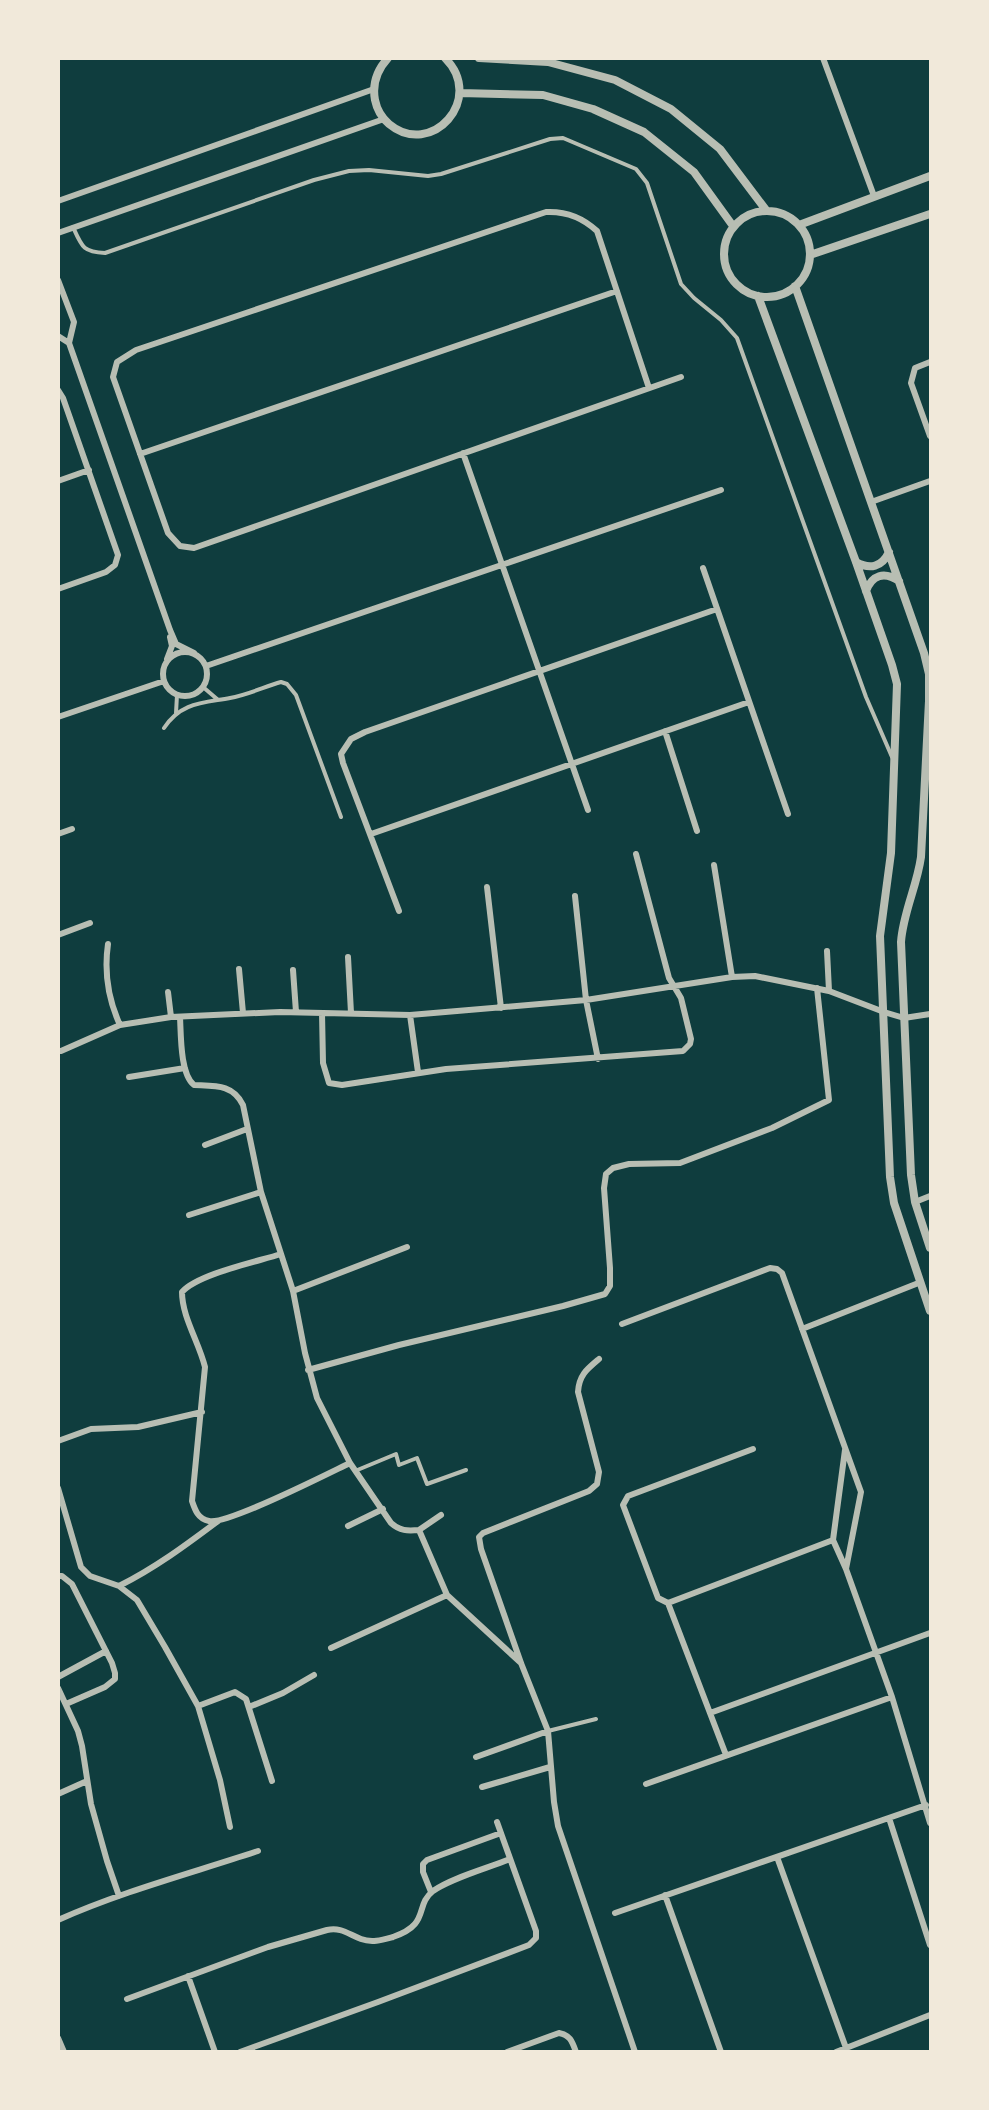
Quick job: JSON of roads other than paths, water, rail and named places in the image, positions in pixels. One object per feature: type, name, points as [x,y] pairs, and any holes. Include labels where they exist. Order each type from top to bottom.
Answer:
[{"type":"street","points":[[388,59],[378,73],[374,89],[376,105],[384,119],[392,126],[411,133],[431,131],[440,127],[454,112],[460,93],[456,73],[446,58]]},
{"type":"street","points":[[479,58],[548,62],[615,80],[670,109],[720,149],[766,210]]},
{"type":"street","points":[[824,58],[873,196]]},
{"type":"street","points":[[58,201],[374,89]]},
{"type":"street","points":[[460,93],[543,95],[593,109],[644,132],[694,172],[734,226]]},
{"type":"street","points":[[58,232],[384,119]]},
{"type":"street","points":[[799,225],[930,176]]},
{"type":"street","points":[[766,210],[784,214],[799,225],[809,244],[810,255],[806,272],[795,286],[782,294],[758,296],[746,292],[735,284],[728,274],[723,249],[727,237],[742,217],[766,210]]},
{"type":"street","points":[[649,388],[597,231],[586,221],[558,211],[546,212],[136,350],[117,362],[113,377],[168,533],[180,546],[194,548],[681,377]]},
{"type":"street","points":[[810,255],[930,213]]},
{"type":"street","points":[[58,280],[74,322],[69,343],[170,630],[176,644],[194,654],[206,666],[207,677],[202,687],[188,696],[177,695],[168,689],[164,681],[164,666],[172,646],[170,630]]},
{"type":"street","points":[[795,286],[924,653],[930,688],[921,857],[918,876],[902,927],[901,942],[910,1175],[915,1202],[930,1248]]},
{"type":"street","points":[[140,454],[617,291]]},
{"type":"street","points":[[758,296],[895,675],[897,695],[891,853],[880,936],[891,1190],[930,1311]]},
{"type":"street","points":[[58,336],[69,343]]},
{"type":"street","points":[[930,362],[915,368],[911,383],[930,436]]},
{"type":"street","points":[[58,390],[63,398],[118,555],[115,565],[106,572],[58,589]]},
{"type":"street","points":[[463,453],[588,810]]},
{"type":"street","points":[[58,481],[89,470]]},
{"type":"street","points":[[871,502],[930,482]]},
{"type":"street","points":[[206,666],[721,490]]},
{"type":"street","points":[[856,562],[866,567],[873,567],[882,562],[889,552]]},
{"type":"street","points":[[703,568],[788,814]]},
{"type":"street","points":[[866,591],[877,576],[889,575],[899,581]]},
{"type":"street","points":[[399,911],[341,754],[351,739],[365,732],[717,609]]},
{"type":"street","points":[[164,666],[169,658],[177,653],[194,654]]},
{"type":"street","points":[[58,717],[164,681]]},
{"type":"street","points":[[371,834],[749,702]]},
{"type":"street","points":[[665,731],[697,831]]},
{"type":"street","points":[[58,834],[72,830]]},
{"type":"street","points":[[322,1013],[323,1063],[329,1083],[342,1085],[418,1072],[679,1052],[687,1048],[691,1039],[681,998],[669,978],[636,854]]},
{"type":"street","points":[[714,865],[732,977]]},
{"type":"street","points":[[487,888],[501,1008]]},
{"type":"street","points":[[575,896],[586,1000],[598,1059]]},
{"type":"street","points":[[58,934],[90,923]]},
{"type":"street","points":[[108,944],[105,962],[107,982],[120,1025]]},
{"type":"street","points":[[827,951],[829,991]]},
{"type":"street","points":[[348,957],[351,1013]]},
{"type":"street","points":[[239,969],[243,1013]]},
{"type":"street","points":[[292,970],[296,1012]]},
{"type":"street","points":[[61,1051],[120,1025],[171,1017],[296,1012],[410,1015],[586,1000],[732,977],[755,976],[829,991],[904,1018],[930,1014]]},
{"type":"street","points":[[309,1370],[399,1345],[605,1294],[609,1286],[610,1268],[604,1188],[606,1174],[613,1168],[629,1164],[680,1163],[772,1128],[829,1100],[817,988]]},
{"type":"street","points":[[168,992],[171,1017]]},
{"type":"street","points":[[410,1015],[418,1072]]},
{"type":"street","points":[[180,1017],[184,1068],[188,1079],[194,1085],[232,1089],[243,1105],[261,1192],[293,1291],[317,1398],[350,1463],[397,1528],[406,1532],[419,1530],[441,1515]]},
{"type":"street","points":[[129,1077],[184,1068]]},
{"type":"street","points":[[205,1144],[247,1129]]},
{"type":"street","points":[[189,1215],[261,1192]]},
{"type":"street","points":[[915,1202],[930,1196]]},
{"type":"street","points":[[293,1291],[406,1247]]},
{"type":"street","points":[[218,1521],[209,1521],[200,1517],[192,1501],[205,1367],[201,1350],[182,1302],[182,1292],[188,1285],[208,1277],[281,1254]]},
{"type":"street","points":[[622,1324],[770,1268],[782,1273],[861,1492],[846,1569]]},
{"type":"street","points":[[802,1329],[921,1282]]},
{"type":"street","points":[[599,1359],[585,1371],[579,1380],[578,1392],[599,1472],[597,1484],[589,1491],[483,1533],[479,1537],[481,1549],[521,1663],[548,1731],[558,1826],[635,2052]]},
{"type":"street","points":[[58,1440],[91,1429],[138,1427],[202,1412]]},
{"type":"street","points":[[726,1755],[668,1603],[658,1598],[623,1505],[628,1496],[753,1449]]},
{"type":"street","points":[[845,1449],[833,1540],[877,1653],[930,1823]]},
{"type":"street","points":[[118,1586],[142,1575],[172,1556],[218,1521],[250,1510],[350,1463]]},
{"type":"street","points":[[58,1488],[81,1567],[90,1576],[118,1586],[137,1600],[198,1706],[220,1780],[230,1827]]},
{"type":"street","points":[[348,1526],[383,1509]]},
{"type":"street","points":[[419,1530],[447,1595],[521,1663]]},
{"type":"street","points":[[668,1603],[833,1540]]},
{"type":"street","points":[[58,1576],[62,1575],[72,1584],[116,1673],[115,1679],[105,1687],[66,1704]]},
{"type":"street","points":[[331,1648],[447,1595]]},
{"type":"street","points":[[710,1713],[930,1633]]},
{"type":"street","points":[[58,1677],[106,1651]]},
{"type":"street","points":[[249,1707],[283,1693],[314,1675]]},
{"type":"street","points":[[58,1688],[82,1746],[90,1804],[119,1896]]},
{"type":"street","points":[[198,1706],[235,1692],[246,1699],[272,1781]]},
{"type":"street","points":[[646,1784],[892,1697]]},
{"type":"street","points":[[476,1757],[548,1731]]},
{"type":"street","points":[[482,1787],[550,1767]]},
{"type":"street","points":[[58,1794],[87,1781]]},
{"type":"street","points":[[615,1913],[926,1805]]},
{"type":"street","points":[[889,1818],[930,1945]]},
{"type":"street","points":[[240,2052],[529,1945],[536,1938],[536,1931],[497,1822]]},
{"type":"street","points":[[431,1892],[423,1872],[423,1864],[427,1860],[501,1833]]},
{"type":"street","points":[[58,1920],[119,1896],[258,1851]]},
{"type":"street","points":[[777,1857],[846,2048]]},
{"type":"street","points":[[127,1999],[268,1947],[327,1929],[335,1928],[361,1939],[374,1941],[392,1937],[411,1929],[421,1917],[431,1892],[510,1859]]},
{"type":"street","points":[[665,1895],[721,2052]]},
{"type":"street","points":[[188,1976],[215,2052]]},
{"type":"street","points":[[836,2052],[930,2015]]},
{"type":"street","points":[[507,2052],[559,2033],[566,2035],[572,2041],[576,2052]]},
{"type":"street","points":[[58,2038],[64,2052]]},
{"type":"lane","points":[[73,227],[82,246],[91,252],[105,253],[314,180],[349,171],[369,170],[428,176],[441,174],[550,139],[563,138],[636,169],[647,183],[681,284],[721,320],[737,338],[866,698],[895,763]]},
{"type":"lane","points":[[164,728],[176,713],[188,707],[217,699],[231,698],[281,682],[287,684],[296,695],[341,817]]},
{"type":"lane","points":[[202,687],[217,699]]},
{"type":"lane","points":[[176,713],[177,695]]},
{"type":"lane","points":[[356,1471],[396,1454],[399,1465],[417,1458],[426,1484],[466,1470]]},
{"type":"lane","points":[[548,1731],[596,1719]]}]
